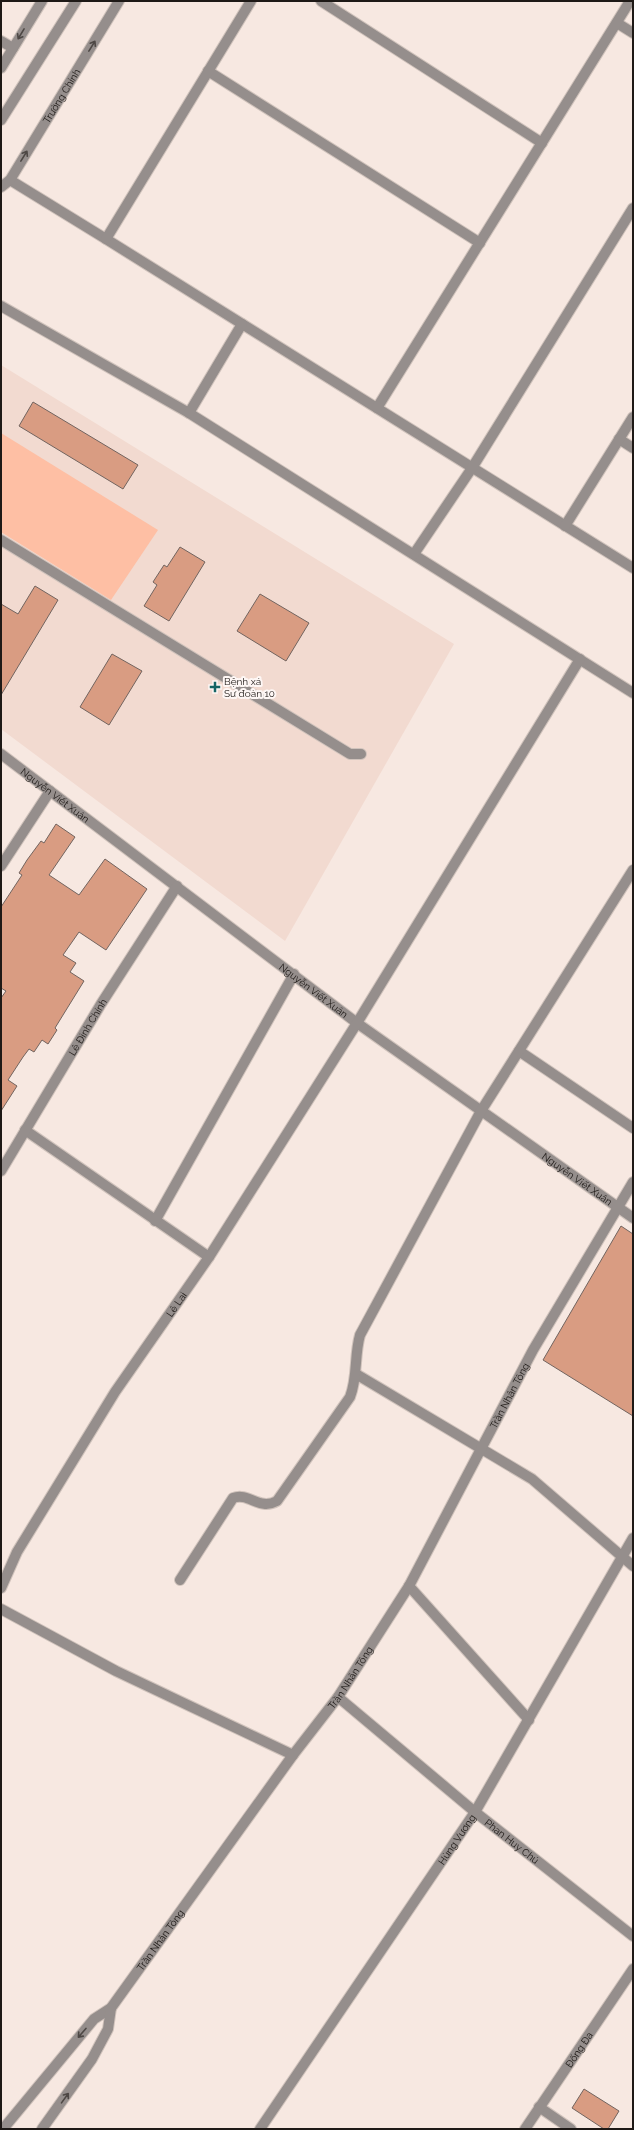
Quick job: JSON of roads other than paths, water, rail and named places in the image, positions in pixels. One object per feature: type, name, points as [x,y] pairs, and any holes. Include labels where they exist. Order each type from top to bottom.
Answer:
[{"type":"street","points":[[1,68],[42,1]]},
{"type":"street","points":[[1,120],[76,1]]},
{"type":"street","name":"Trường Chinh","points":[[1,188],[10,180],[119,1]]},
{"type":"street","points":[[106,239],[251,1]]},
{"type":"street","points":[[321,1],[542,143]]},
{"type":"street","points":[[377,408],[630,4]]},
{"type":"street","points":[[617,23],[633,33]]},
{"type":"street","points":[[1,41],[13,48]]},
{"type":"street","points":[[208,71],[480,243]]},
{"type":"street","points":[[10,180],[633,568]]},
{"type":"street","points":[[414,554],[472,468],[633,208]]},
{"type":"street","points":[[1,306],[189,413],[633,693]]},
{"type":"street","points":[[189,413],[242,324]]},
{"type":"street","points":[[565,526],[633,417]]},
{"type":"street","points":[[619,439],[633,448]]},
{"type":"street","points":[[1,540],[350,754],[361,754]]},
{"type":"street","name":"Lê Lai","points":[[1,1588],[17,1552],[115,1392],[209,1257],[357,1024],[580,659]]},
{"type":"street","name":"Nguyễn Viết Xuân","points":[[1,754],[294,974],[357,1024],[633,1218]]},
{"type":"street","points":[[1,866],[50,791]]},
{"type":"street","points":[[180,1580],[233,1498],[238,1496],[260,1504],[270,1505],[282,1495],[350,1397],[355,1384],[356,1357],[360,1335],[481,1111],[633,870]]},
{"type":"street","name":"Lê Đình Chính","points":[[1,1171],[101,1004],[177,886]]},
{"type":"street","points":[[155,1221],[294,974]]},
{"type":"street","points":[[519,1051],[633,1128]]},
{"type":"street","points":[[25,1130],[209,1257]]},
{"type":"street","name":"Trần Nhân Tông","points":[[3,2129],[94,2020],[111,2008],[338,1696],[408,1586],[533,1350],[616,1207],[633,1182]]},
{"type":"street","points":[[356,1374],[532,1479],[633,1566]]},
{"type":"street","name":"Hùng Vương","points":[[260,2129],[474,1812],[529,1720],[633,1538]]},
{"type":"street","points":[[408,1586],[529,1720]]},
{"type":"street","points":[[1,1609],[116,1671],[293,1756]]},
{"type":"street","name":"Phan Huy Chú","points":[[338,1696],[474,1812],[633,1936]]},
{"type":"street","name":"Đống Đa","points":[[524,2129],[633,1969]]},
{"type":"street","points":[[42,2129],[92,2059],[108,2029],[111,2008]]},
{"type":"street","points":[[540,2107],[571,2129]]},
{"type":"place","name":"Bệnh xá Sư đoàn 10","points":[[215,687]]}]
